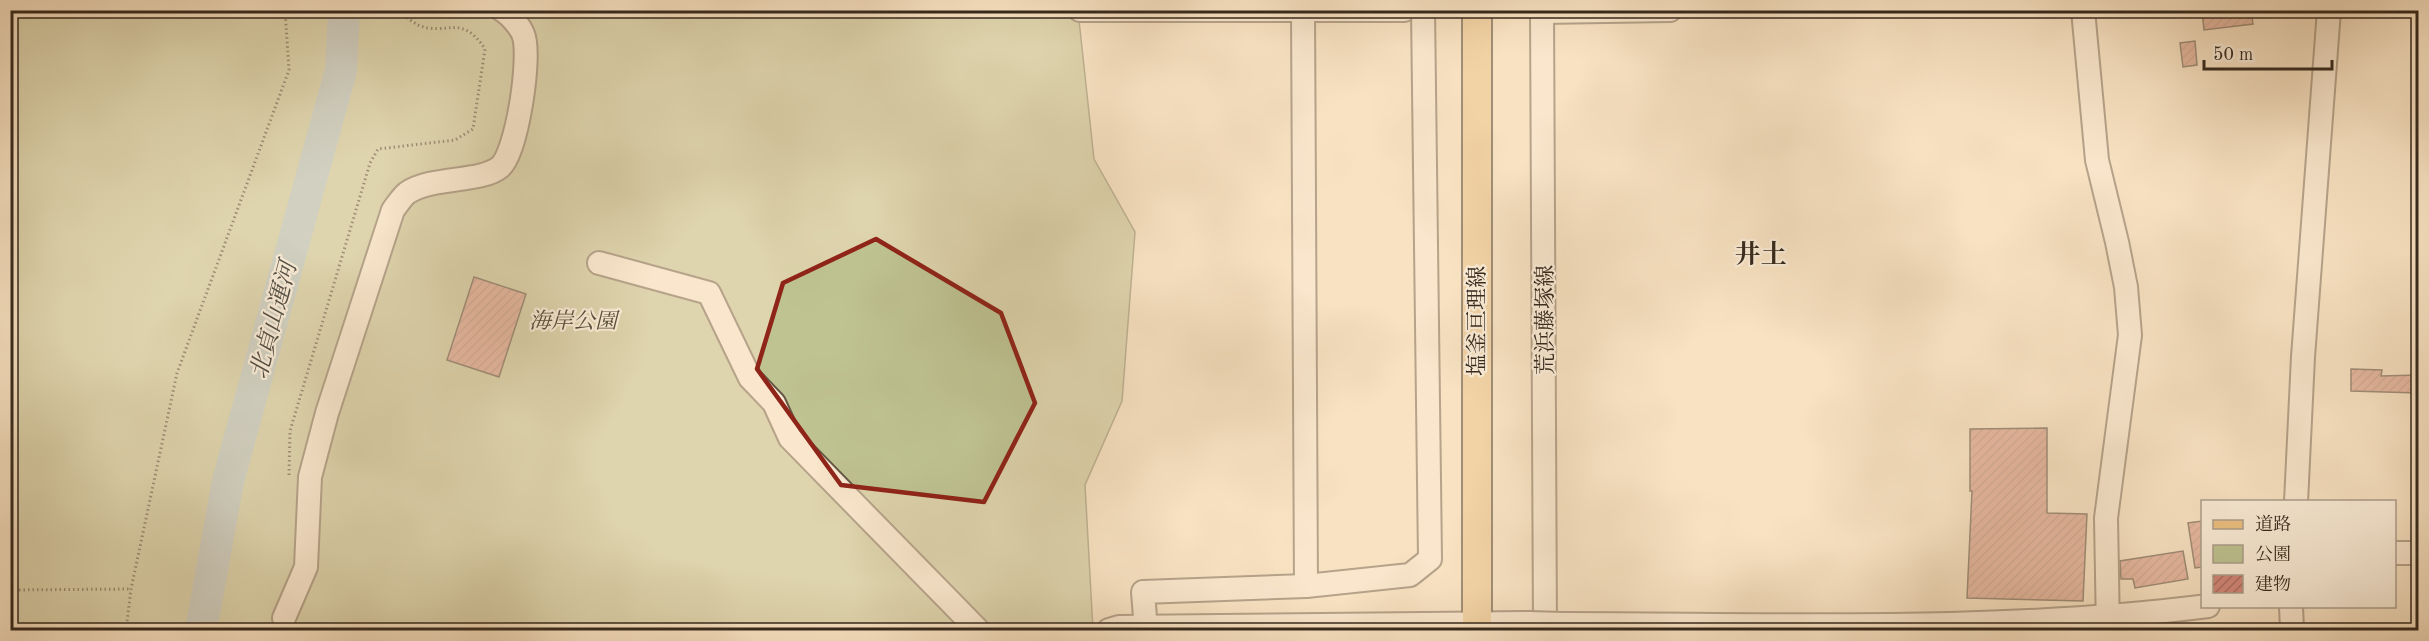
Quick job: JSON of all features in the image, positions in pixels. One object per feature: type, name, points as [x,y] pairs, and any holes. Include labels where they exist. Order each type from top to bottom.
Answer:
[{"type":"main road","name":"塩釜亘理線","points":[[1477,10],[1477,627]]},
{"type":"street","points":[[284,618],[306,567],[310,477],[327,413],[393,210],[407,193],[431,183],[480,174],[500,167],[512,147],[527,58],[524,33],[502,10]]},
{"type":"street","points":[[1080,10],[1404,10]]},
{"type":"street","points":[[1146,628],[1143,592],[1306,586],[1410,576],[1430,559],[1423,10]]},
{"type":"street","points":[[1542,11],[1670,10]]},
{"type":"street","points":[[2083,10],[2097,160],[2126,287],[2130,335],[2106,518],[2108,624]]},
{"type":"street","points":[[2296,500],[2303,357],[2329,10]]},
{"type":"street","points":[[1303,11],[1306,586]]},
{"type":"street","name":"荒浜藤塚線","points":[[1542,11],[1546,626]]},
{"type":"street","points":[[599,263],[709,292],[750,378],[774,403],[790,438],[978,630]]},
{"type":"street","points":[[2396,553],[2418,553]]},
{"type":"street","points":[[1109,630],[1119,627],[1477,627],[1990,622],[2108,624],[2201,607]]},
{"type":"street","points":[[2291,608],[2292,630]]},
{"type":"path","points":[[126,630],[131,589],[177,373],[289,70],[285,10]]},
{"type":"path","points":[[10,590],[131,589]]},
{"type":"highlighted area","points":[[876,239],[1001,313],[1035,403],[984,502],[841,485],[757,369],[783,283]]},
{"type":"green space","name":"海岸公園","points":[[10,11],[1078,11],[1094,159],[1135,232],[1122,401],[1085,485],[1093,630],[11,630]]},
{"type":"building","points":[[2202,10],[2251,10],[2253,24],[2204,30]]},
{"type":"building","points":[[2195,41],[2197,65],[2183,67],[2180,43]]},
{"type":"building","points":[[474,277],[526,294],[499,377],[447,360]]},
{"type":"building","points":[[2351,369],[2382,370],[2381,376],[2418,375],[2418,393],[2351,391]]},
{"type":"building","points":[[2047,428],[2047,513],[2087,514],[2083,601],[1967,598],[1972,491],[1970,491],[1970,429]]},
{"type":"building","points":[[2201,521],[2201,567],[2195,568],[2188,523]]},
{"type":"building","points":[[2183,551],[2188,579],[2135,588],[2133,579],[2121,579],[2120,561]]},
{"type":"waterway","name":"北貞山運河","points":[[201,630],[228,481],[341,70],[344,10]]},
{"type":"district","name":"井土","points":[[1761,254]]}]
